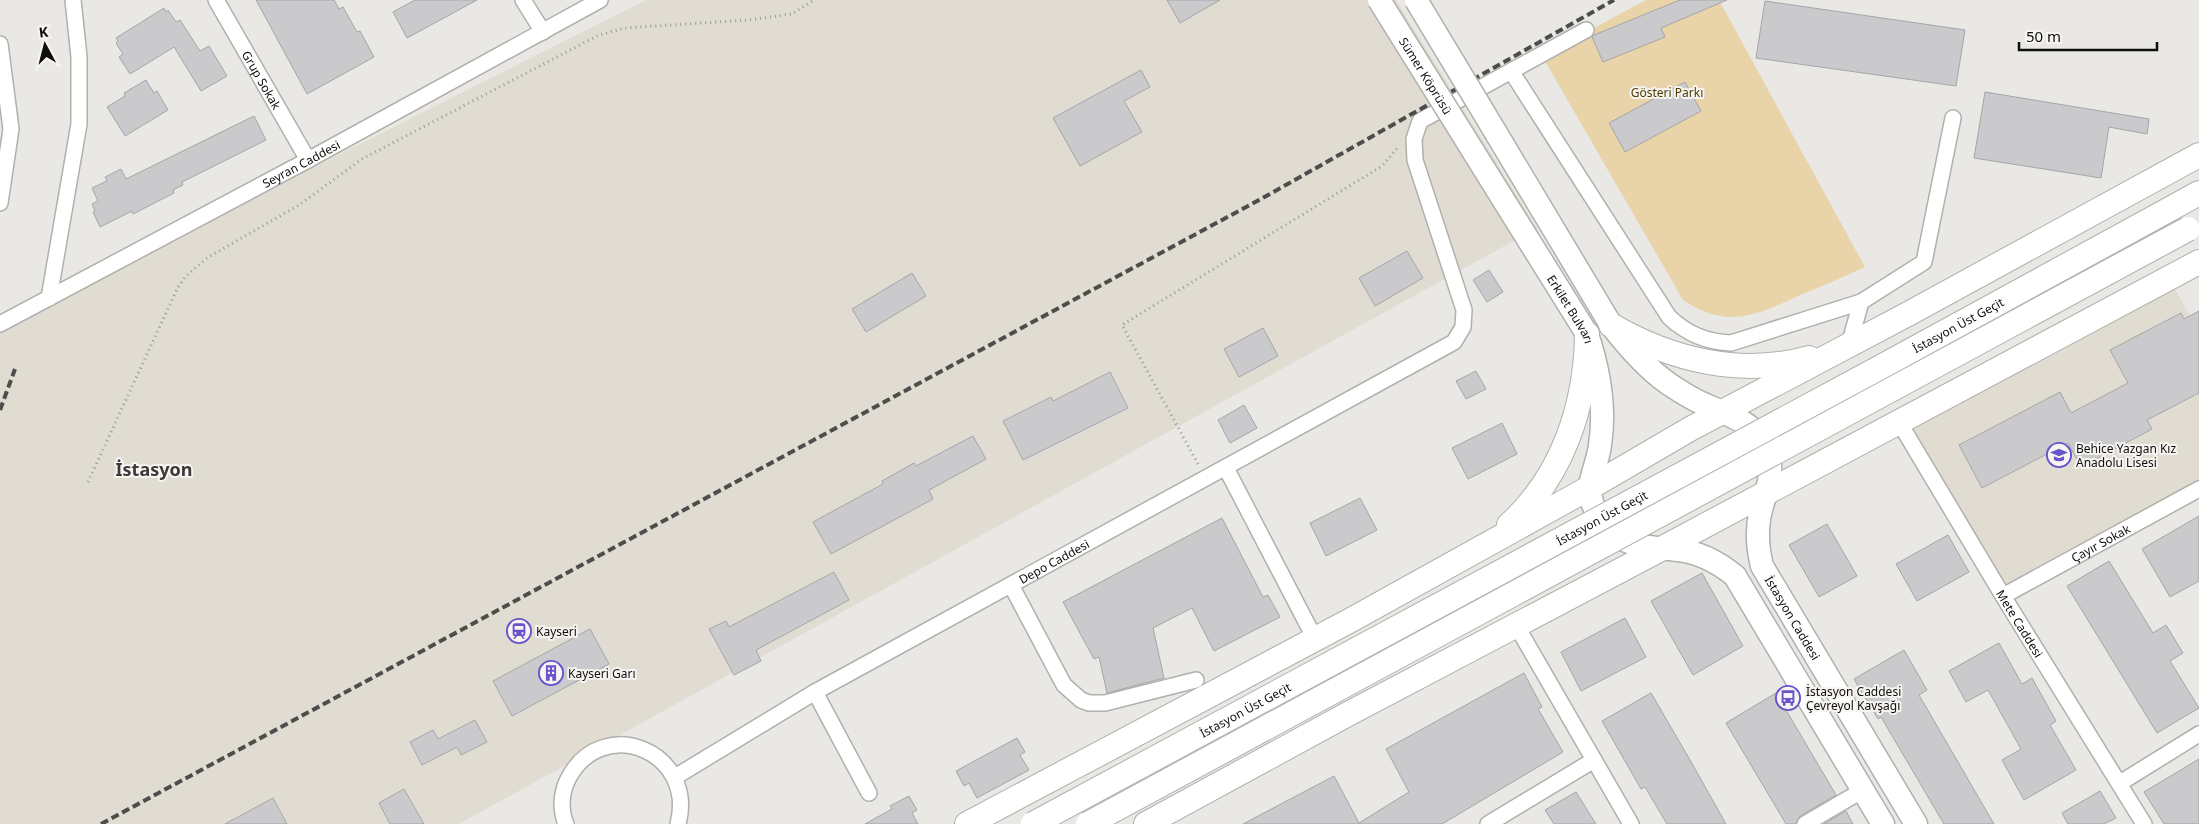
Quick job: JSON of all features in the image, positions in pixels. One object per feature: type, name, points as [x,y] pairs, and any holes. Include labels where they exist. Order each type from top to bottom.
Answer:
[{"type":"highway","points":[[967,824],[1315,639],[1723,412],[2199,155]]},
{"type":"highway","name":"İstasyon Üst Geçit","points":[[1033,824],[1870,373],[2199,193]]},
{"type":"highway","name":"İstasyon Üst Geçit","points":[[1088,824],[2193,226]]},
{"type":"highway","points":[[1146,824],[1348,714],[1662,549],[2199,262]]},
{"type":"highway","points":[[1611,325],[1634,338],[1666,352],[1700,361],[1732,365],[1780,364],[1819,356],[1849,345]]},
{"type":"highway","points":[[1473,552],[1514,520],[1536,494],[1559,458],[1572,427],[1584,385],[1586,334]]},
{"type":"main road","name":"Sümer Köprüsü","points":[[1379,0],[1473,151]]},
{"type":"main road","points":[[1416,0],[1611,325],[1637,357],[1669,384],[1692,398],[1723,412]]},
{"type":"main road","name":"Erkilet Bulvarı","points":[[1473,151],[1586,334],[1598,371],[1602,402],[1600,446],[1589,488]]},
{"type":"main road","name":"İstasyon Caddesi","points":[[1723,412],[1747,423],[1758,434],[1764,443],[1771,468],[1757,534],[1758,551],[1762,566],[1916,824]]},
{"type":"main road","points":[[1589,488],[1601,520],[1617,536],[1638,546],[1676,549],[1706,557],[1735,576],[1883,824]]},
{"type":"street","points":[[49,298],[79,124],[79,57],[73,0]]},
{"type":"street","name":"Grup Sokak","points":[[216,0],[308,160]]},
{"type":"street","points":[[523,0],[543,32]]},
{"type":"street","name":"Seyran Caddesi","points":[[0,324],[308,160],[600,0]]},
{"type":"street","points":[[1420,121],[1586,30]]},
{"type":"street","points":[[0,44],[5,117],[11,128],[0,203]]},
{"type":"street","points":[[1511,71],[1669,317],[1687,332],[1709,341],[1731,343],[1861,302],[1924,262],[1953,118]]},
{"type":"street","name":"Depo Caddesi","points":[[675,777],[815,692],[1454,342],[1465,319],[1464,310],[1416,165],[1414,140],[1420,121]]},
{"type":"street","points":[[1849,345],[1861,302]]},
{"type":"street","name":"Mete Caddesi","points":[[1899,422],[2003,596],[2144,824]]},
{"type":"street","points":[[1226,468],[1315,639]]},
{"type":"street","name":"Çayır Sokak","points":[[2003,596],[2199,489]]},
{"type":"street","points":[[1011,585],[1064,685],[1081,700],[1105,703],[1196,680]]},
{"type":"street","points":[[1516,625],[1631,824]]},
{"type":"street","points":[[815,692],[868,793]]},
{"type":"street","points":[[2120,784],[2199,734]]},
{"type":"street","points":[[562,823],[563,796],[569,778],[579,763],[600,749],[624,745],[648,751],[659,758],[675,777],[681,801],[678,824]]},
{"type":"street","points":[[1488,824],[1594,760]]},
{"type":"street","points":[[1804,824],[1863,790]]},
{"type":"path","points":[[88,482],[178,287],[186,276],[207,258],[298,205],[362,159],[599,35],[625,28],[731,22],[792,14],[814,0]]},
{"type":"path","points":[[1206,479],[1122,325],[1382,166],[1420,121]]},
{"type":"shaded area","points":[[646,0],[1396,0],[1537,228],[459,824],[0,824],[0,327],[22,314]]},
{"type":"shaded area","name":"Behice Yazgan Kız Anadolu Lisesi","points":[[2169,278],[2199,332],[2199,489],[2003,596],[1899,422]]},
{"type":"green space","name":"Gösteri Parkı","points":[[1646,0],[1719,0],[1865,267],[1754,314],[1727,317],[1699,309],[1683,300],[1542,56]]},
{"type":"building","points":[[256,0],[334,0],[339,9],[343,7],[357,32],[360,31],[374,57],[307,94]]},
{"type":"building","points":[[415,0],[477,0],[407,38],[393,12]]},
{"type":"building","points":[[1167,0],[1220,0],[1180,23]]},
{"type":"building","points":[[1680,0],[1727,0],[1661,28],[1665,37],[1603,62],[1592,37],[1594,35]]},
{"type":"building","points":[[1765,1],[1965,30],[1956,86],[1756,58]]},
{"type":"building","points":[[164,8],[166,12],[168,10],[176,22],[180,20],[200,51],[209,46],[227,76],[201,91],[174,47],[130,74],[119,57],[123,54],[116,43],[118,41],[116,38]]},
{"type":"building","points":[[1141,70],[1150,87],[1124,101],[1142,132],[1080,166],[1053,118]]},
{"type":"building","points":[[146,80],[154,93],[157,91],[168,110],[125,136],[107,107],[125,96],[124,93]]},
{"type":"building","points":[[1685,82],[1701,111],[1625,152],[1609,123]]},
{"type":"building","points":[[1985,92],[2149,119],[2147,134],[2109,127],[2101,178],[1974,158]]},
{"type":"building","points":[[254,116],[266,140],[182,182],[183,185],[173,190],[174,193],[133,214],[132,211],[100,227],[93,212],[95,211],[92,204],[98,201],[92,188],[107,181],[105,177],[121,169],[126,179]]},
{"type":"building","points":[[1407,251],[1423,278],[1375,306],[1359,278]]},
{"type":"building","points":[[1489,270],[1503,292],[1487,302],[1473,280]]},
{"type":"building","points":[[912,273],[926,296],[866,332],[852,309]]},
{"type":"building","points":[[2199,311],[2199,393],[2147,420],[2152,429],[2081,467],[2068,443],[1982,488],[1959,445],[2060,392],[2071,413],[2128,383],[2110,350],[2181,313],[2184,319]]},
{"type":"building","points":[[1263,328],[1278,356],[1239,377],[1224,349]]},
{"type":"building","points":[[1476,371],[1486,389],[1466,399],[1456,381]]},
{"type":"building","points":[[1110,372],[1128,408],[1023,460],[1003,421],[1051,397],[1053,401]]},
{"type":"building","points":[[1244,405],[1257,428],[1230,443],[1218,420]]},
{"type":"building","points":[[1502,423],[1517,454],[1468,479],[1452,448]]},
{"type":"building","points":[[973,436],[986,459],[929,490],[933,499],[831,554],[813,522],[883,484],[882,481],[914,463],[916,466]]},
{"type":"building","points":[[1360,498],[1377,530],[1326,556],[1310,523]]},
{"type":"building","points":[[2199,516],[2199,581],[2170,597],[2142,549]]},
{"type":"building","points":[[1222,518],[1263,597],[1268,595],[1280,617],[1214,651],[1192,608],[1153,628],[1164,678],[1107,693],[1099,657],[1094,659],[1063,602]]},
{"type":"building","points":[[1827,524],[1857,576],[1819,597],[1789,545]]},
{"type":"building","points":[[1948,535],[1969,572],[1917,601],[1896,564]]},
{"type":"building","points":[[2109,561],[2153,633],[2166,625],[2183,653],[2170,661],[2199,708],[2157,733],[2067,586]]},
{"type":"building","points":[[834,572],[849,600],[756,650],[761,661],[734,675],[709,629],[726,621],[729,627]]},
{"type":"building","points":[[1702,573],[1743,646],[1693,675],[1651,601]]},
{"type":"building","points":[[1625,618],[1646,657],[1581,691],[1561,652]]},
{"type":"building","name":"Kayseri Garı","points":[[590,629],[609,664],[512,716],[493,681]]},
{"type":"building","points":[[1999,643],[2022,684],[2032,678],[2056,721],[2050,725],[2076,770],[2024,800],[2002,760],[2021,749],[1988,690],[1966,702],[1949,671]]},
{"type":"building","points":[[1904,650],[1927,690],[1919,695],[1994,824],[1944,824],[1881,717],[1878,719],[1854,679]]},
{"type":"building","points":[[1524,673],[1542,707],[1538,709],[1563,752],[1442,824],[1243,824],[1334,776],[1359,823],[1409,792],[1386,749]]},
{"type":"building","points":[[1651,693],[1726,824],[1667,824],[1645,787],[1641,789],[1602,721]]},
{"type":"building","points":[[1776,693],[1836,795],[1800,816],[1796,824],[1786,824],[1726,723]]},
{"type":"building","points":[[475,720],[487,742],[461,755],[457,747],[422,765],[410,742],[433,730],[438,739]]},
{"type":"building","points":[[1017,738],[1025,752],[1020,755],[1029,770],[977,798],[969,783],[964,786],[956,771]]},
{"type":"building","points":[[2199,759],[2199,824],[2164,824],[2144,792]]},
{"type":"building","points":[[404,789],[424,824],[390,824],[379,803]]},
{"type":"building","points":[[2100,791],[2116,818],[2104,824],[2068,824],[2062,813]]},
{"type":"building","points":[[1576,792],[1596,824],[1554,824],[1545,810]]},
{"type":"building","points":[[909,796],[917,810],[912,813],[918,824],[865,824],[892,809],[890,806]]},
{"type":"building","points":[[273,798],[287,824],[225,824]]},
{"type":"building","points":[[1846,811],[1853,824],[1824,824]]},
{"type":"railway","points":[[101,824],[1261,199],[1614,0]]},
{"type":"railway","points":[[0,410],[15,369]]},
{"type":"place","name":"Behice Yazgan Kız Anadolu Lisesi","points":[[2059,455]]},
{"type":"place","name":"Kayseri","points":[[519,631]]},
{"type":"place","name":"Kayseri Garı","points":[[551,673]]},
{"type":"place","name":"İstasyon Caddesi Çevreyol Kavşağı","points":[[1788,698]]},
{"type":"district","name":"İstasyon","points":[[154,469]]}]
